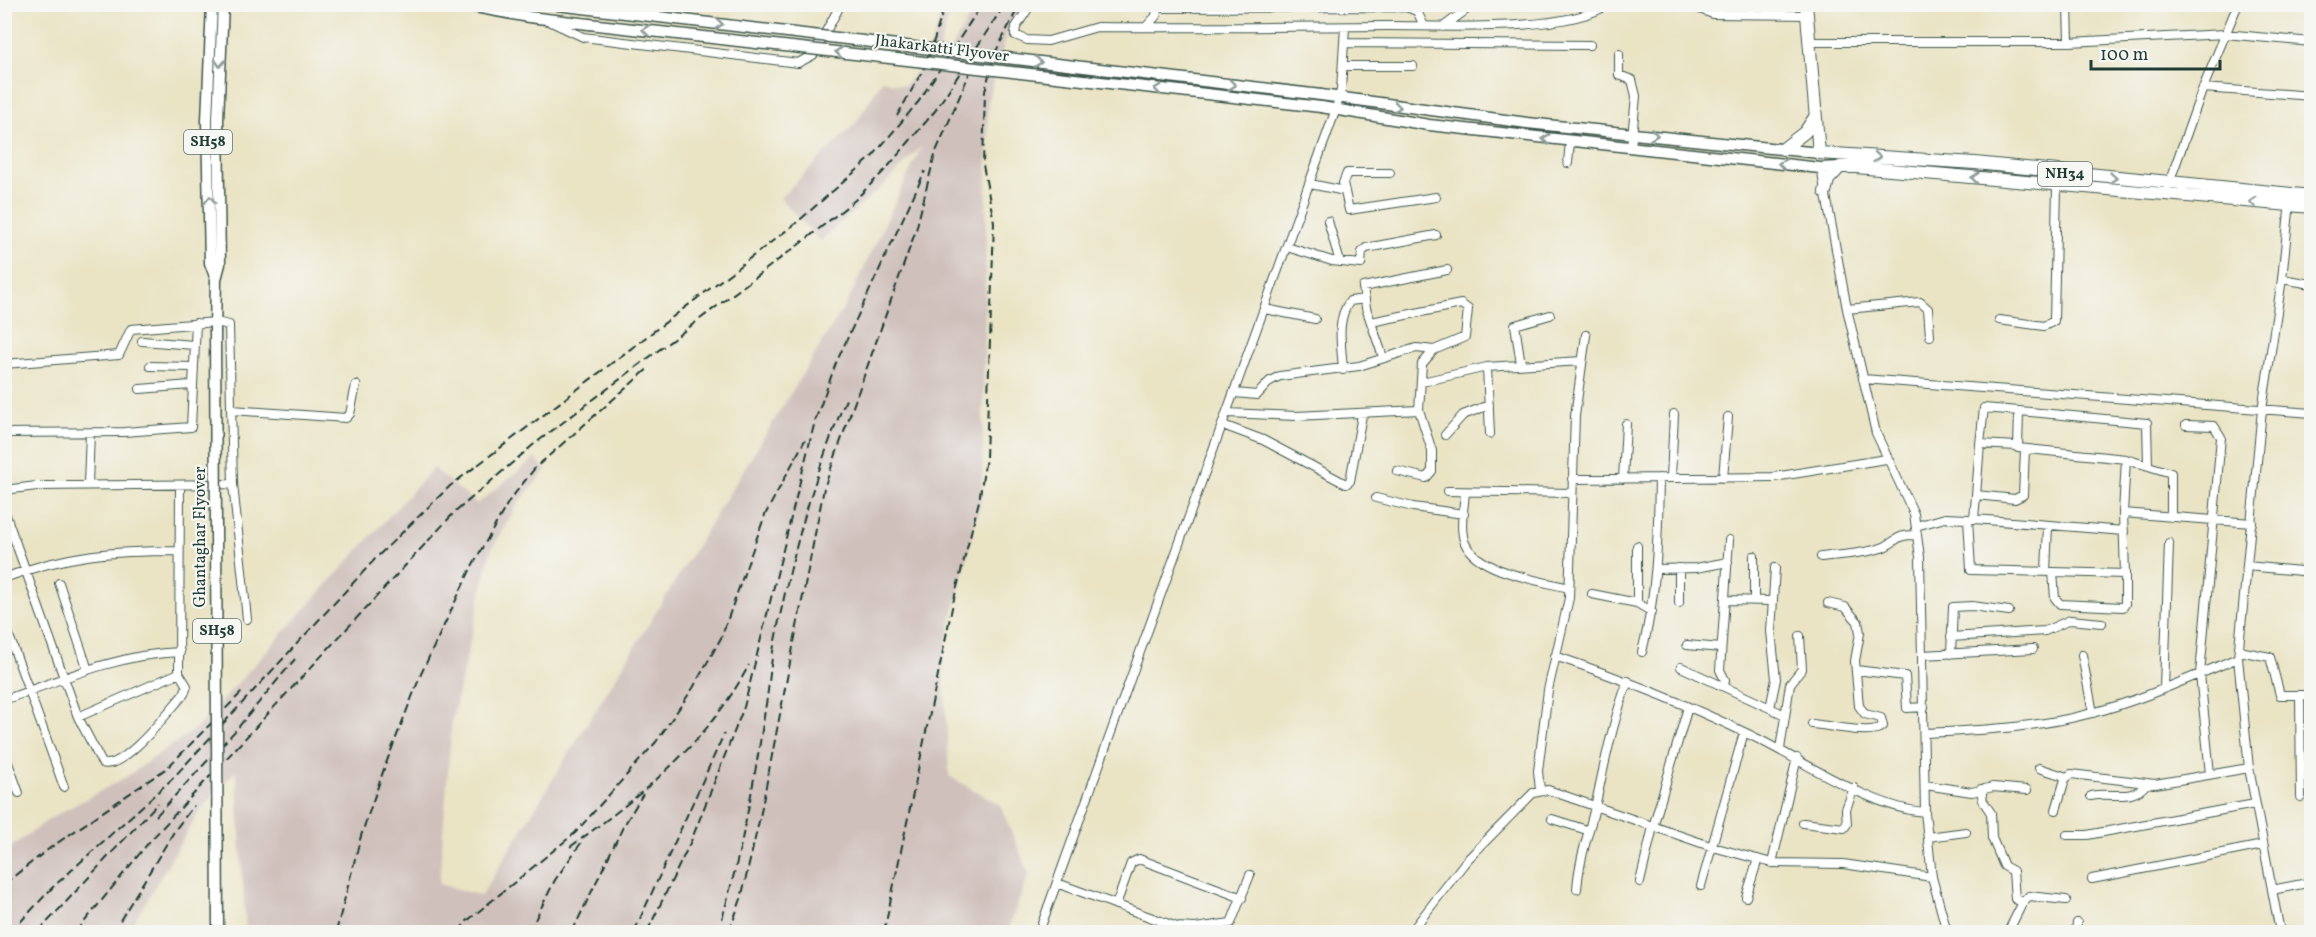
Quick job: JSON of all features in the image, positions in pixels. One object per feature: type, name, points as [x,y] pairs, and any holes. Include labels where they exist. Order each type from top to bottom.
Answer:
[{"type":"highway","points":[[1807,10],[1819,153]]},
{"type":"highway","points":[[1783,149],[1805,132],[1815,117]]},
{"type":"highway","name":"NH34","points":[[1819,153],[2032,170],[2168,189],[2290,200],[2312,207]]},
{"type":"highway","points":[[1825,192],[1828,180],[1840,167]]},
{"type":"highway","name":"NH34","points":[[1840,167],[2056,187],[2168,189]]},
{"type":"highway","points":[[2008,181],[2010,168]]},
{"type":"highway","points":[[2031,184],[2032,170]]},
{"type":"highway","name":"NH34","points":[[2290,200],[2312,195]]},
{"type":"main road","name":"SH58","points":[[212,4],[207,120],[210,263],[216,279]]},
{"type":"main road","name":"SH58","points":[[215,326],[216,279],[220,264],[218,119],[223,4]]},
{"type":"main road","name":"Jhakarkatti Flyover","points":[[459,4],[545,19],[1321,107],[1429,125],[1570,142],[1821,168],[1840,167]]},
{"type":"main road","name":"Jhakarkatti Flyover","points":[[556,5],[1340,97],[1392,107],[1819,153]]},
{"type":"main road","name":"Ghantaghar Flyover","points":[[215,326],[218,933]]},
{"type":"street","points":[[545,19],[583,37],[798,63],[813,55],[841,4]]},
{"type":"street","points":[[1031,4],[1015,31],[1018,37],[1042,42],[1097,27],[1443,27],[1566,20],[1598,11],[1609,4]]},
{"type":"street","points":[[1443,27],[1474,4]]},
{"type":"street","points":[[1687,4],[1713,14],[1752,9],[1807,10]]},
{"type":"street","points":[[2068,4],[2069,42]]},
{"type":"street","points":[[2168,189],[2203,88],[2238,4]]},
{"type":"street","points":[[1146,27],[1156,16],[1154,6],[1284,5],[1401,6],[1417,11],[1424,26]]},
{"type":"street","points":[[1039,933],[1336,109],[1340,97],[1345,27]]},
{"type":"street","points":[[1810,42],[2069,42],[2225,34],[2312,42]]},
{"type":"street","points":[[1344,43],[1590,45]]},
{"type":"street","points":[[1619,54],[1619,75],[1632,80],[1636,96],[1631,148]]},
{"type":"street","points":[[1343,66],[1413,66]]},
{"type":"street","points":[[2203,88],[2312,96]]},
{"type":"street","points":[[1568,163],[1570,142]]},
{"type":"street","points":[[1821,168],[1847,309],[1876,433],[1886,459],[1906,494],[1917,530],[1923,655],[1925,812],[1932,877],[1947,933]]},
{"type":"street","points":[[1390,173],[1347,173],[1343,179],[1349,210],[1436,197]]},
{"type":"street","points":[[1310,184],[1345,191]]},
{"type":"street","points":[[1999,320],[2044,326],[2054,321],[2056,187]]},
{"type":"street","points":[[2280,933],[2249,768],[2239,654],[2262,410],[2282,279],[2290,200]]},
{"type":"street","points":[[1328,221],[1340,262]]},
{"type":"street","points":[[1287,247],[1340,262],[1361,264],[1362,252],[1366,248],[1436,235]]},
{"type":"street","points":[[1383,357],[1371,322],[1363,286],[1447,270]]},
{"type":"street","points":[[2282,279],[2312,284]]},
{"type":"street","points":[[1343,370],[1341,331],[1346,306],[1350,301],[1365,299]]},
{"type":"street","points":[[1847,309],[1923,303],[1928,309],[1930,336]]},
{"type":"street","points":[[1235,393],[1257,395],[1270,381],[1280,376],[1343,370],[1416,348],[1434,350],[1465,337],[1468,309],[1464,305],[1371,322]]},
{"type":"street","points":[[1265,309],[1315,319]]},
{"type":"street","points":[[1521,364],[1515,325],[1550,315]]},
{"type":"street","points":[[4,364],[113,357],[118,356],[123,349],[125,337],[131,329],[196,323],[215,326],[225,322],[231,330],[233,484],[247,619]]},
{"type":"street","points":[[4,433],[90,433],[191,427],[191,385],[196,323]]},
{"type":"street","points":[[1540,790],[1538,771],[1555,656],[1567,609],[1578,387],[1586,336]]},
{"type":"street","points":[[142,341],[194,345]]},
{"type":"street","points":[[1397,471],[1426,478],[1432,471],[1432,451],[1419,410],[1421,368],[1434,350]]},
{"type":"street","points":[[1422,382],[1487,367],[1582,361]]},
{"type":"street","points":[[150,366],[192,367]]},
{"type":"street","points":[[1487,367],[1490,434]]},
{"type":"street","points":[[1863,379],[2312,413]]},
{"type":"street","points":[[140,388],[191,385]]},
{"type":"street","points":[[232,410],[346,418],[350,414],[356,385]]},
{"type":"street","points":[[1445,435],[1463,415],[1489,405]]},
{"type":"street","points":[[2125,574],[1971,570],[1971,519],[1976,495],[1984,408],[2147,423],[2148,465]]},
{"type":"street","points":[[1227,413],[1296,416],[1362,415],[1419,410]]},
{"type":"street","points":[[1976,495],[2015,499],[2023,495],[2019,411]]},
{"type":"street","points":[[1671,478],[1674,414]]},
{"type":"street","points":[[1223,425],[1263,440],[1346,484],[1350,481],[1362,415]]},
{"type":"street","points":[[1723,478],[1728,417]]},
{"type":"street","points":[[1623,479],[1626,424]]},
{"type":"street","points":[[2186,425],[2214,426],[2220,432],[2200,674],[2210,774]]},
{"type":"street","points":[[88,484],[90,433]]},
{"type":"street","points":[[1980,444],[2126,459],[2148,465],[2173,475],[2171,517]]},
{"type":"street","points":[[1572,479],[1782,476],[1886,459]]},
{"type":"street","points":[[2048,525],[2050,572],[2055,598],[2060,604],[2123,607],[2126,604],[2123,513],[2126,459]]},
{"type":"street","points":[[1642,652],[1652,612],[1657,569],[1659,478]]},
{"type":"street","points":[[4,490],[88,484],[233,484]]},
{"type":"street","points":[[4,510],[78,717],[99,759],[105,765],[118,762],[184,694],[187,686],[179,673],[180,485]]},
{"type":"street","points":[[1448,491],[1571,493]]},
{"type":"street","points":[[1465,492],[1465,543],[1482,561],[1500,570],[1569,588]]},
{"type":"street","points":[[1376,498],[1413,507],[1464,514]]},
{"type":"street","points":[[2123,513],[2252,523]]},
{"type":"street","points":[[1821,557],[1884,548],[1899,536],[1945,518],[2124,531]]},
{"type":"street","points":[[1724,687],[1725,680],[1720,670],[1729,540]]},
{"type":"street","points":[[2163,688],[2169,543]]},
{"type":"street","points":[[1637,546],[1637,603]]},
{"type":"street","points":[[4,578],[27,569],[98,552],[178,551]]},
{"type":"street","points":[[1754,556],[1754,600]]},
{"type":"street","points":[[1657,569],[1701,567],[1728,562]]},
{"type":"street","points":[[2247,566],[2312,572]]},
{"type":"street","points":[[1678,568],[1679,603]]},
{"type":"street","points":[[1770,708],[1776,679],[1771,631],[1775,568]]},
{"type":"street","points":[[59,583],[88,670]]},
{"type":"street","points":[[1592,594],[1637,603],[1652,612]]},
{"type":"street","points":[[1725,600],[1772,601]]},
{"type":"street","points":[[1812,724],[1858,730],[1882,728],[1881,718],[1861,711],[1856,670],[1860,633],[1858,622],[1845,607],[1828,603]]},
{"type":"street","points":[[1951,654],[1951,609],[1954,606],[2009,611]]},
{"type":"street","points":[[1951,637],[2045,631],[2070,620],[2102,623]]},
{"type":"street","points":[[4,622],[64,788]]},
{"type":"street","points":[[1780,749],[1790,684],[1802,669],[1800,636]]},
{"type":"street","points":[[1687,645],[1721,648]]},
{"type":"street","points":[[1923,655],[2033,649]]},
{"type":"street","points":[[4,700],[88,670],[147,653],[180,652]]},
{"type":"street","points":[[1925,733],[1989,729],[2093,713],[2200,674],[2239,654],[2270,657],[2280,695],[2312,695]]},
{"type":"street","points":[[2082,655],[2093,713]]},
{"type":"street","points":[[1555,656],[1628,681],[1688,707],[1780,749],[1899,809],[1925,812]]},
{"type":"street","points":[[1681,667],[1785,715]]},
{"type":"street","points":[[1856,670],[1905,676],[1907,708],[1924,708]]},
{"type":"street","points":[[78,717],[179,673]]},
{"type":"street","points":[[1577,889],[1579,862],[1595,807],[1611,730],[1628,681]]},
{"type":"street","points":[[2300,695],[2301,797]]},
{"type":"street","points":[[1640,882],[1653,827],[1688,707]]},
{"type":"street","points":[[1701,886],[1744,732]]},
{"type":"street","points":[[4,752],[19,793]]},
{"type":"street","points":[[1772,862],[1797,758]]},
{"type":"street","points":[[2039,768],[2067,777],[2077,773],[2146,783],[2166,783],[2249,768]]},
{"type":"street","points":[[2056,810],[2067,777]]},
{"type":"street","points":[[2091,796],[2130,795],[2142,789],[2146,783]]},
{"type":"street","points":[[1925,785],[1972,792],[1982,789],[2027,789]]},
{"type":"street","points":[[1803,823],[1844,828],[1847,824],[1846,809],[1854,788]]},
{"type":"street","points":[[1982,789],[1983,801],[1990,813],[1992,838],[2004,866],[2013,871],[2015,899],[2023,902]]},
{"type":"street","points":[[1411,933],[1484,841],[1533,793],[1540,790],[1548,790],[1653,827],[1758,859],[1772,862],[1843,864],[1932,877]]},
{"type":"street","points":[[2067,835],[2088,835],[2255,804]]},
{"type":"street","points":[[1552,819],[1587,830]]},
{"type":"street","points":[[1928,837],[1966,832]]},
{"type":"street","points":[[2092,879],[2263,845]]},
{"type":"street","points":[[1116,905],[1131,863],[1139,859],[1242,897]]},
{"type":"street","points":[[1746,897],[1758,859]]},
{"type":"street","points":[[1057,883],[1184,929],[1231,922],[1250,875]]},
{"type":"street","points":[[2272,890],[2312,882]]},
{"type":"street","points":[[2008,933],[2023,902],[2030,896],[2066,900]]},
{"type":"shaded area","points":[[943,5],[952,5],[933,70],[936,74],[977,5],[1025,5],[1007,34],[988,102],[982,496],[943,657],[949,776],[1000,805],[1029,874],[1007,932],[246,932],[236,770],[197,815],[128,932],[5,932],[4,852],[51,818],[126,777],[198,727],[433,468],[477,504],[535,458],[546,470],[518,503],[491,550],[452,720],[439,884],[481,896],[849,299],[922,146],[883,186],[820,241],[780,198],[856,123],[882,80],[904,86],[920,68],[935,35]]},
{"type":"railway","points":[[897,116],[927,63],[945,4]]},
{"type":"railway","points":[[11,932],[52,888],[172,779],[377,557],[450,486],[795,224],[872,157],[919,101],[982,4]]},
{"type":"railway","points":[[76,932],[150,841],[453,514],[533,445],[855,200],[886,169],[935,111],[1005,4]]},
{"type":"railway","points":[[884,932],[953,603],[979,501],[986,458],[994,222],[983,165],[985,91],[994,55],[1020,4]]},
{"type":"railway","points":[[729,932],[741,899],[760,817],[824,488],[916,230],[935,154],[970,72]]},
{"type":"railway","points":[[647,932],[691,841],[744,707],[815,421],[836,363],[925,171]]},
{"type":"railway","points":[[336,932],[361,836],[385,766],[421,674],[472,566],[509,501],[535,468],[650,367]]},
{"type":"railway","points":[[718,932],[746,822],[774,646],[787,583],[813,488],[847,397]]},
{"type":"railway","points":[[458,932],[467,921],[575,833],[656,742],[693,688],[721,638],[765,515],[805,440]]},
{"type":"railway","points":[[156,816],[236,730],[295,659]]},
{"type":"railway","points":[[570,847],[647,787],[693,744],[732,694],[749,665]]},
{"type":"railway","points":[[4,884],[50,848],[167,768],[242,692]]},
{"type":"railway","points":[[634,932],[724,734]]},
{"type":"railway","points":[[572,932],[623,827],[643,794]]},
{"type":"railway","points":[[38,932],[158,803]]},
{"type":"railway","points":[[113,932],[175,830],[194,805]]},
{"type":"railway","points":[[529,932],[555,880],[581,843]]}]
